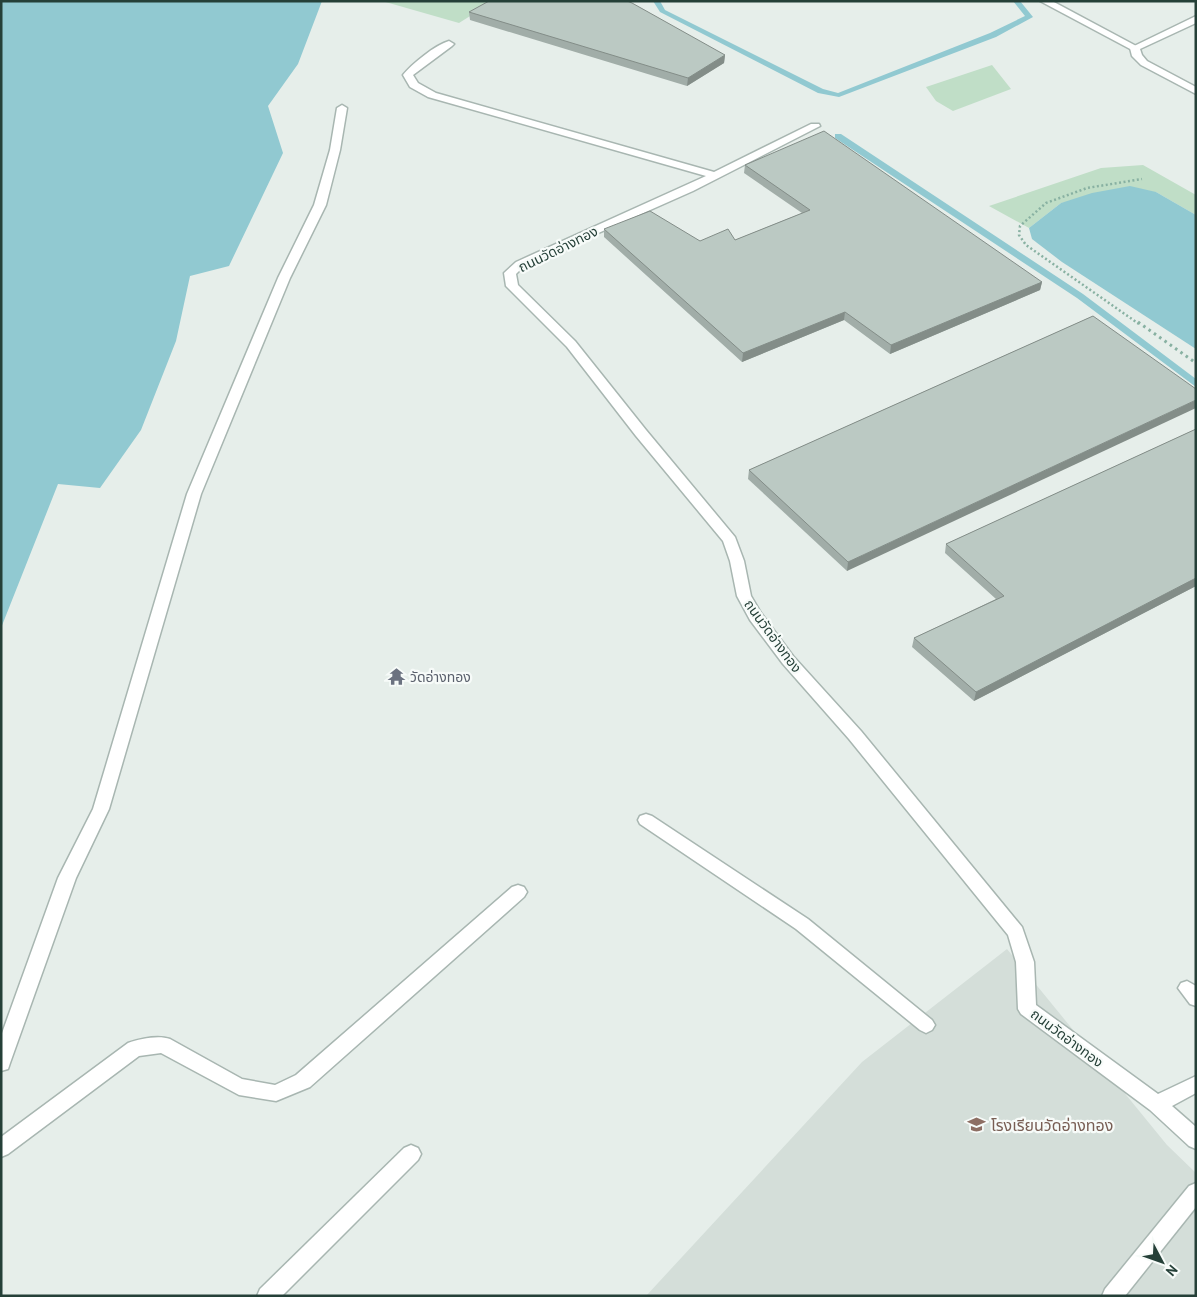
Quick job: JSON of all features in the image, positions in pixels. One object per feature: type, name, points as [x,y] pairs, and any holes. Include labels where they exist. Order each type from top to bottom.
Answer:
[{"type":"street","points":[[1044,1],[1135,48],[1138,56],[1144,63],[1196,91]]},
{"type":"street","points":[[1135,48],[1196,19]]},
{"type":"street","points":[[450,44],[417,66],[408,76],[414,85],[432,95],[716,176]]},
{"type":"street","points":[[1,1063],[67,878],[101,809],[194,494],[284,278],[320,205],[335,150],[342,108]]},
{"type":"street","name":"ถนนวัดอ่างทอง","points":[[815,126],[716,176],[520,264],[510,273],[512,286],[572,344],[641,432],[730,540],[737,561],[744,596],[755,616],[788,660],[855,735],[1016,932],[1025,962],[1027,1009],[1157,1104],[1196,1140]]},
{"type":"street","points":[[646,820],[802,924],[926,1025]]},
{"type":"street","points":[[1,1148],[135,1049],[163,1044],[239,1087],[276,1093],[303,1081],[518,892]]},
{"type":"street","points":[[1157,1104],[1196,1084]]},
{"type":"street","points":[[268,1296],[412,1154]]},
{"type":"street","points":[[1112,1296],[1196,1192]]},
{"type":"path","points":[[1142,179],[1087,188],[1046,202],[1020,226],[1019,235],[1026,244],[1196,363]]},
{"type":"shaded area","name":"โรงเรียนวัดอ่างทอง","points":[[1007,949],[1167,1145],[1196,1173],[1196,1296],[646,1296],[862,1062]]},
{"type":"green space","points":[[382,1],[494,1],[459,23]]},
{"type":"green space","points":[[992,65],[1011,89],[953,111],[936,101],[926,87]]},
{"type":"green space","points":[[1143,165],[1196,195],[1196,215],[1156,192],[1061,203],[1029,228],[989,206],[1101,168]]},
{"type":"water","points":[[1,1],[322,1],[298,64],[268,106],[283,153],[229,266],[190,276],[176,341],[141,430],[100,488],[58,484],[1,628]]},
{"type":"water","points":[[1130,186],[1156,192],[1196,215],[1196,349],[1062,262],[1032,239],[1029,228],[1061,203],[1092,193]]},
{"type":"building","points":[[489,1],[627,1],[725,55],[688,78],[469,12]]},
{"type":"building","points":[[824,131],[1042,282],[891,345],[845,312],[743,353],[604,229],[650,211],[700,241],[728,229],[735,240],[810,210],[745,165]]},
{"type":"building","points":[[1093,316],[1196,389],[1196,400],[848,562],[749,470]]},
{"type":"building","points":[[1196,429],[1196,578],[976,692],[914,638],[1004,596],[946,544]]},
{"type":"waterway","points":[[656,1],[662,11],[821,91],[839,95],[993,35],[1029,17],[1016,1]]},
{"type":"waterway","points":[[838,136],[1080,296],[1196,384]]},
{"type":"place","name":"วัดอ่างทอง","points":[[396,677]]},
{"type":"place","name":"โรงเรียนวัดอ่างทอง","points":[[977,1125]]}]
